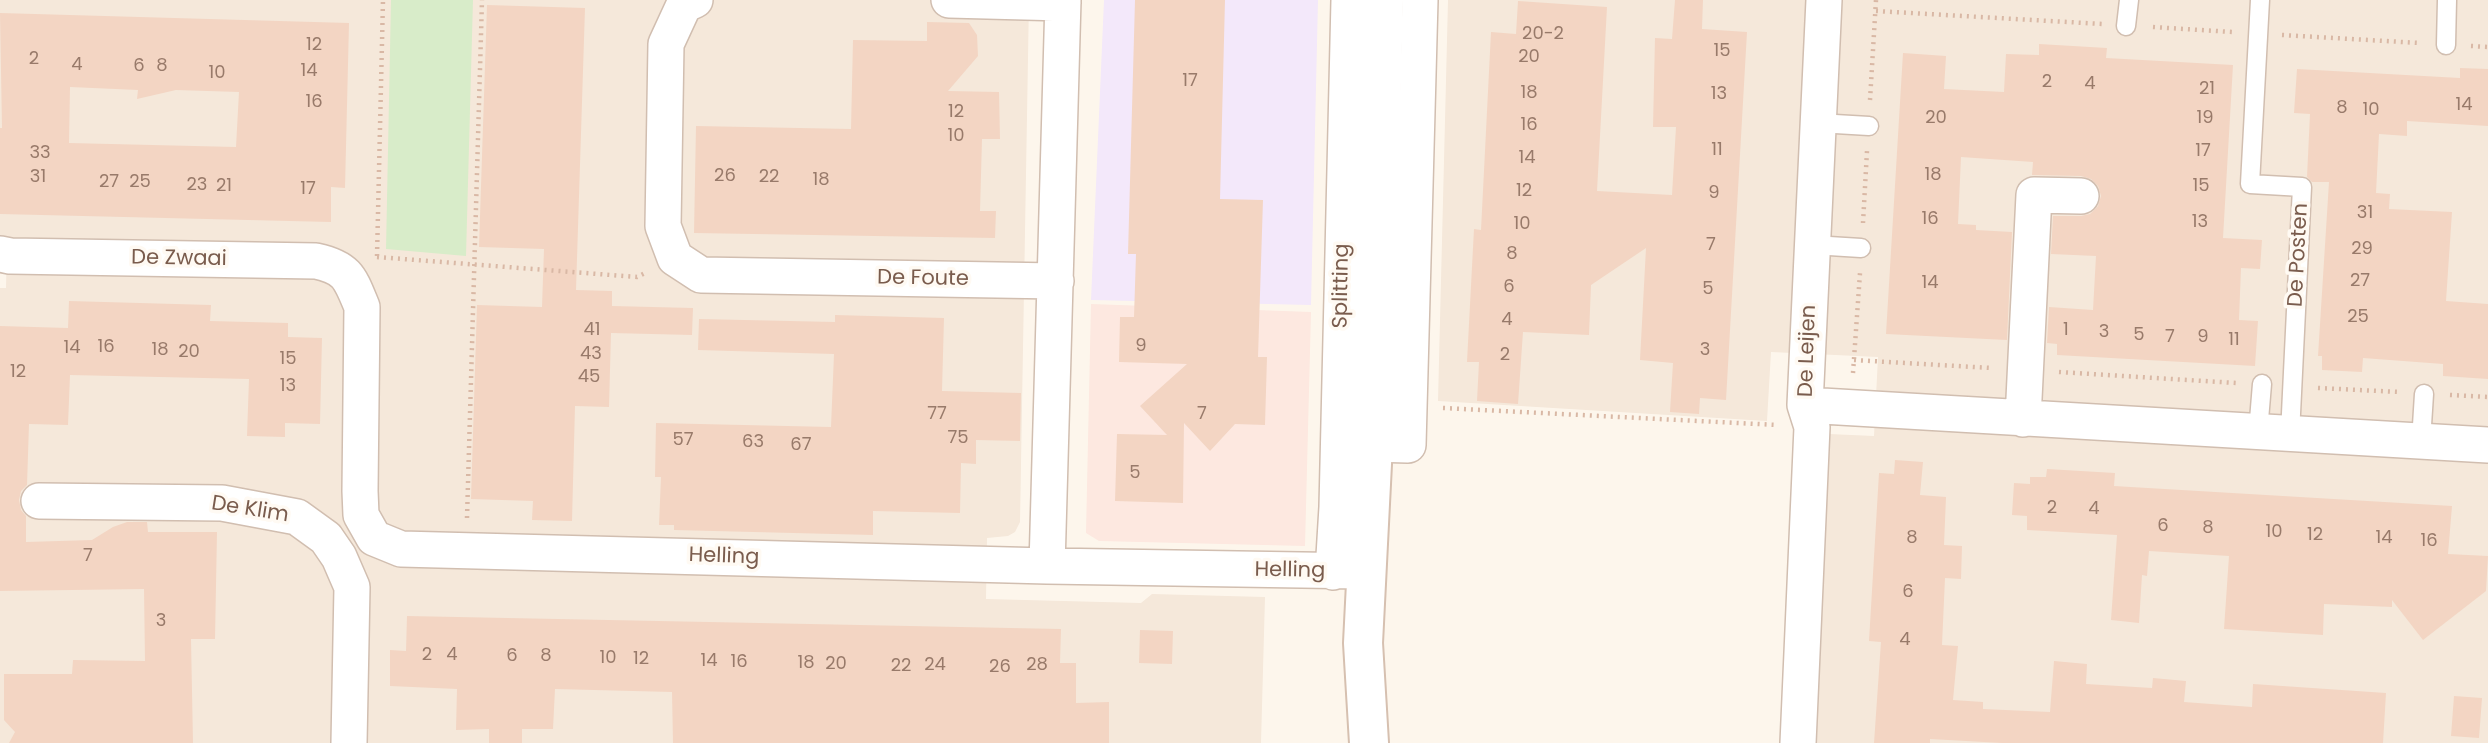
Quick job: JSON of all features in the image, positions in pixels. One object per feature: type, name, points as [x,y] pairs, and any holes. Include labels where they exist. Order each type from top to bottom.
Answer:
[{"type":"main road","name":"Splitting","points":[[1369,743],[1363,643],[1350,572],[1391,445],[1384,0]]},
{"type":"street","points":[[675,258],[663,226],[666,44],[684,5],[695,0]]},
{"type":"street","points":[[949,0],[1063,2],[1047,566]]},
{"type":"street","name":"Splitting","points":[[1349,0],[1338,507],[1350,572]]},
{"type":"street","name":"Splitting","points":[[1391,445],[1411,406],[1420,0]]},
{"type":"street","name":"De Leijen","points":[[1798,743],[1813,245],[1824,0]]},
{"type":"street","points":[[2023,419],[2034,195],[2081,196]]},
{"type":"street","name":"De Zwaai","points":[[0,254],[316,261],[344,273]]},
{"type":"street","name":"De Foute","points":[[675,258],[701,275],[1056,281]]},
{"type":"street","name":"Helling","points":[[344,273],[362,307],[361,515],[374,538],[401,549],[1350,572]]},
{"type":"street","points":[[1809,416],[1851,408],[2488,445]]},
{"type":"street","name":"De Klim","points":[[40,501],[222,503],[297,517],[326,538],[339,557],[352,587],[349,743]]},
{"type":"lane","points":[[2126,26],[2129,0]]},
{"type":"lane","name":"De Posten","points":[[2260,0],[2250,184],[2302,187],[2292,386],[2274,433]]},
{"type":"lane","points":[[2446,45],[2447,0]]},
{"type":"lane","points":[[1818,123],[1869,126]]},
{"type":"lane","points":[[1813,245],[1861,248]]},
{"type":"lane","points":[[2262,384],[2274,433]]},
{"type":"lane","points":[[2421,441],[2424,394]]},
{"type":"path","points":[[377,257],[383,0]]},
{"type":"path","points":[[466,551],[482,0]]},
{"type":"path","points":[[1851,408],[1877,0]]},
{"type":"path","points":[[1876,11],[2488,47]]},
{"type":"path","points":[[344,273],[355,256],[637,277],[675,258]]},
{"type":"path","points":[[1854,360],[2262,384]]},
{"type":"path","points":[[2292,386],[2488,397]]},
{"type":"path","points":[[1411,406],[1809,416]]},
{"type":"shaded area","points":[[0,0],[1029,0],[1020,522],[1015,532],[1008,536],[987,538],[986,599],[1141,603],[1152,594],[1265,597],[1261,743],[0,743],[0,288],[6,288],[7,242],[0,240]]},
{"type":"shaded area","points":[[1104,0],[1318,0],[1311,305],[1091,300]]},
{"type":"shaded area","points":[[1448,0],[2488,0],[2488,743],[1810,743],[1829,434],[1874,436],[1878,357],[1771,352],[1767,421],[1438,401]]},
{"type":"shaded area","points":[[1091,304],[1311,312],[1305,546],[1099,541],[1086,533]]},
{"type":"green space","points":[[391,0],[473,0],[466,256],[386,249]]},
{"type":"building","points":[[1135,0],[1225,0],[1220,199],[1263,200],[1258,357],[1267,357],[1265,425],[1235,424],[1210,451],[1184,423],[1183,503],[1115,501],[1117,434],[1167,435],[1140,406],[1187,364],[1119,362],[1120,317],[1134,317],[1136,254],[1128,254]]},
{"type":"building","points":[[1675,0],[1703,0],[1702,29],[1747,32],[1726,400],[1700,398],[1699,414],[1670,412],[1673,363],[1640,360],[1646,248],[1591,285],[1589,335],[1523,332],[1518,404],[1477,401],[1479,362],[1467,362],[1474,229],[1481,230],[1491,32],[1516,34],[1518,1],[1607,7],[1597,191],[1672,195],[1676,127],[1653,127],[1655,38],[1672,39]]},
{"type":"building","points":[[487,5],[585,8],[576,290],[612,291],[612,306],[693,308],[692,335],[611,333],[609,407],[575,406],[572,521],[532,520],[533,501],[471,499],[477,305],[542,307],[544,249],[479,247]]},
{"type":"building","points":[[0,13],[349,23],[345,188],[331,187],[331,222],[0,214]],"holes":[[[70,87],[138,90],[137,99],[176,90],[239,92],[236,147],[69,143]]]},
{"type":"building","points":[[927,22],[969,23],[977,35],[978,56],[948,91],[999,92],[1000,139],[982,139],[980,211],[996,211],[995,238],[694,233],[696,126],[851,129],[853,40],[927,41]]},
{"type":"building","points":[[2039,44],[2107,48],[2106,58],[2233,65],[2223,238],[2262,240],[2260,269],[2241,268],[2239,320],[2258,321],[2255,366],[2057,355],[2057,344],[2047,343],[2049,307],[2093,310],[2096,256],[2051,254],[2053,216],[2090,214],[2098,206],[2101,196],[2098,186],[2091,179],[2081,176],[2032,175],[2033,162],[1961,157],[1958,224],[1976,225],[1976,230],[2012,232],[2007,340],[1886,334],[1903,53],[1946,56],[1944,89],[2004,92],[2006,54],[2039,55]]},
{"type":"building","points":[[2460,68],[2488,69],[2488,126],[2407,121],[2407,136],[2379,134],[2376,193],[2390,194],[2389,209],[2452,212],[2446,301],[2488,304],[2488,379],[2443,376],[2443,364],[2363,358],[2362,372],[2322,370],[2322,356],[2318,356],[2329,182],[2312,182],[2307,177],[2310,114],[2294,113],[2297,69],[2460,78]]},
{"type":"building","points":[[69,301],[211,305],[210,321],[288,323],[288,337],[322,338],[320,424],[285,423],[285,437],[247,436],[249,379],[70,375],[68,425],[29,424],[27,485],[21,491],[19,500],[21,510],[26,516],[26,542],[92,540],[127,522],[147,522],[148,532],[217,532],[215,639],[191,639],[193,743],[9,743],[15,732],[4,720],[4,674],[72,674],[73,660],[145,661],[144,589],[0,591],[0,326],[68,328]]},
{"type":"building","points":[[835,315],[944,318],[942,391],[1021,393],[1020,441],[976,440],[976,464],[961,463],[960,513],[873,511],[873,535],[674,530],[674,525],[659,525],[661,477],[655,477],[656,423],[831,427],[834,354],[698,350],[699,319],[835,322]]},
{"type":"building","points":[[1895,460],[1923,462],[1920,495],[1946,497],[1944,545],[1962,546],[1961,579],[1945,578],[1942,645],[1958,646],[1953,700],[1983,702],[1983,709],[2050,712],[2054,661],[2087,664],[2086,684],[2152,688],[2153,678],[2186,681],[2184,702],[2252,707],[2253,684],[2386,693],[2383,743],[2002,743],[1930,739],[1930,743],[1874,743],[1881,642],[1869,641],[1879,473],[1894,474]]},
{"type":"building","points":[[2047,469],[2115,473],[2114,486],[2452,506],[2448,554],[2488,556],[2486,591],[2423,640],[2392,600],[2392,607],[2324,604],[2323,635],[2224,629],[2229,556],[2149,551],[2147,576],[2142,575],[2139,623],[2111,620],[2117,535],[2027,530],[2027,516],[2012,515],[2014,483],[2030,484],[2030,477],[2046,477]]},
{"type":"building","points":[[407,616],[1061,629],[1060,663],[1076,663],[1076,703],[1109,702],[1109,743],[673,743],[672,692],[555,689],[553,729],[522,729],[522,743],[489,743],[489,729],[456,730],[457,689],[390,686],[390,650],[406,651]]},
{"type":"building","points":[[1140,630],[1173,631],[1172,664],[1139,663]]},
{"type":"building","points":[[2454,696],[2482,698],[2479,738],[2451,736]]}]
